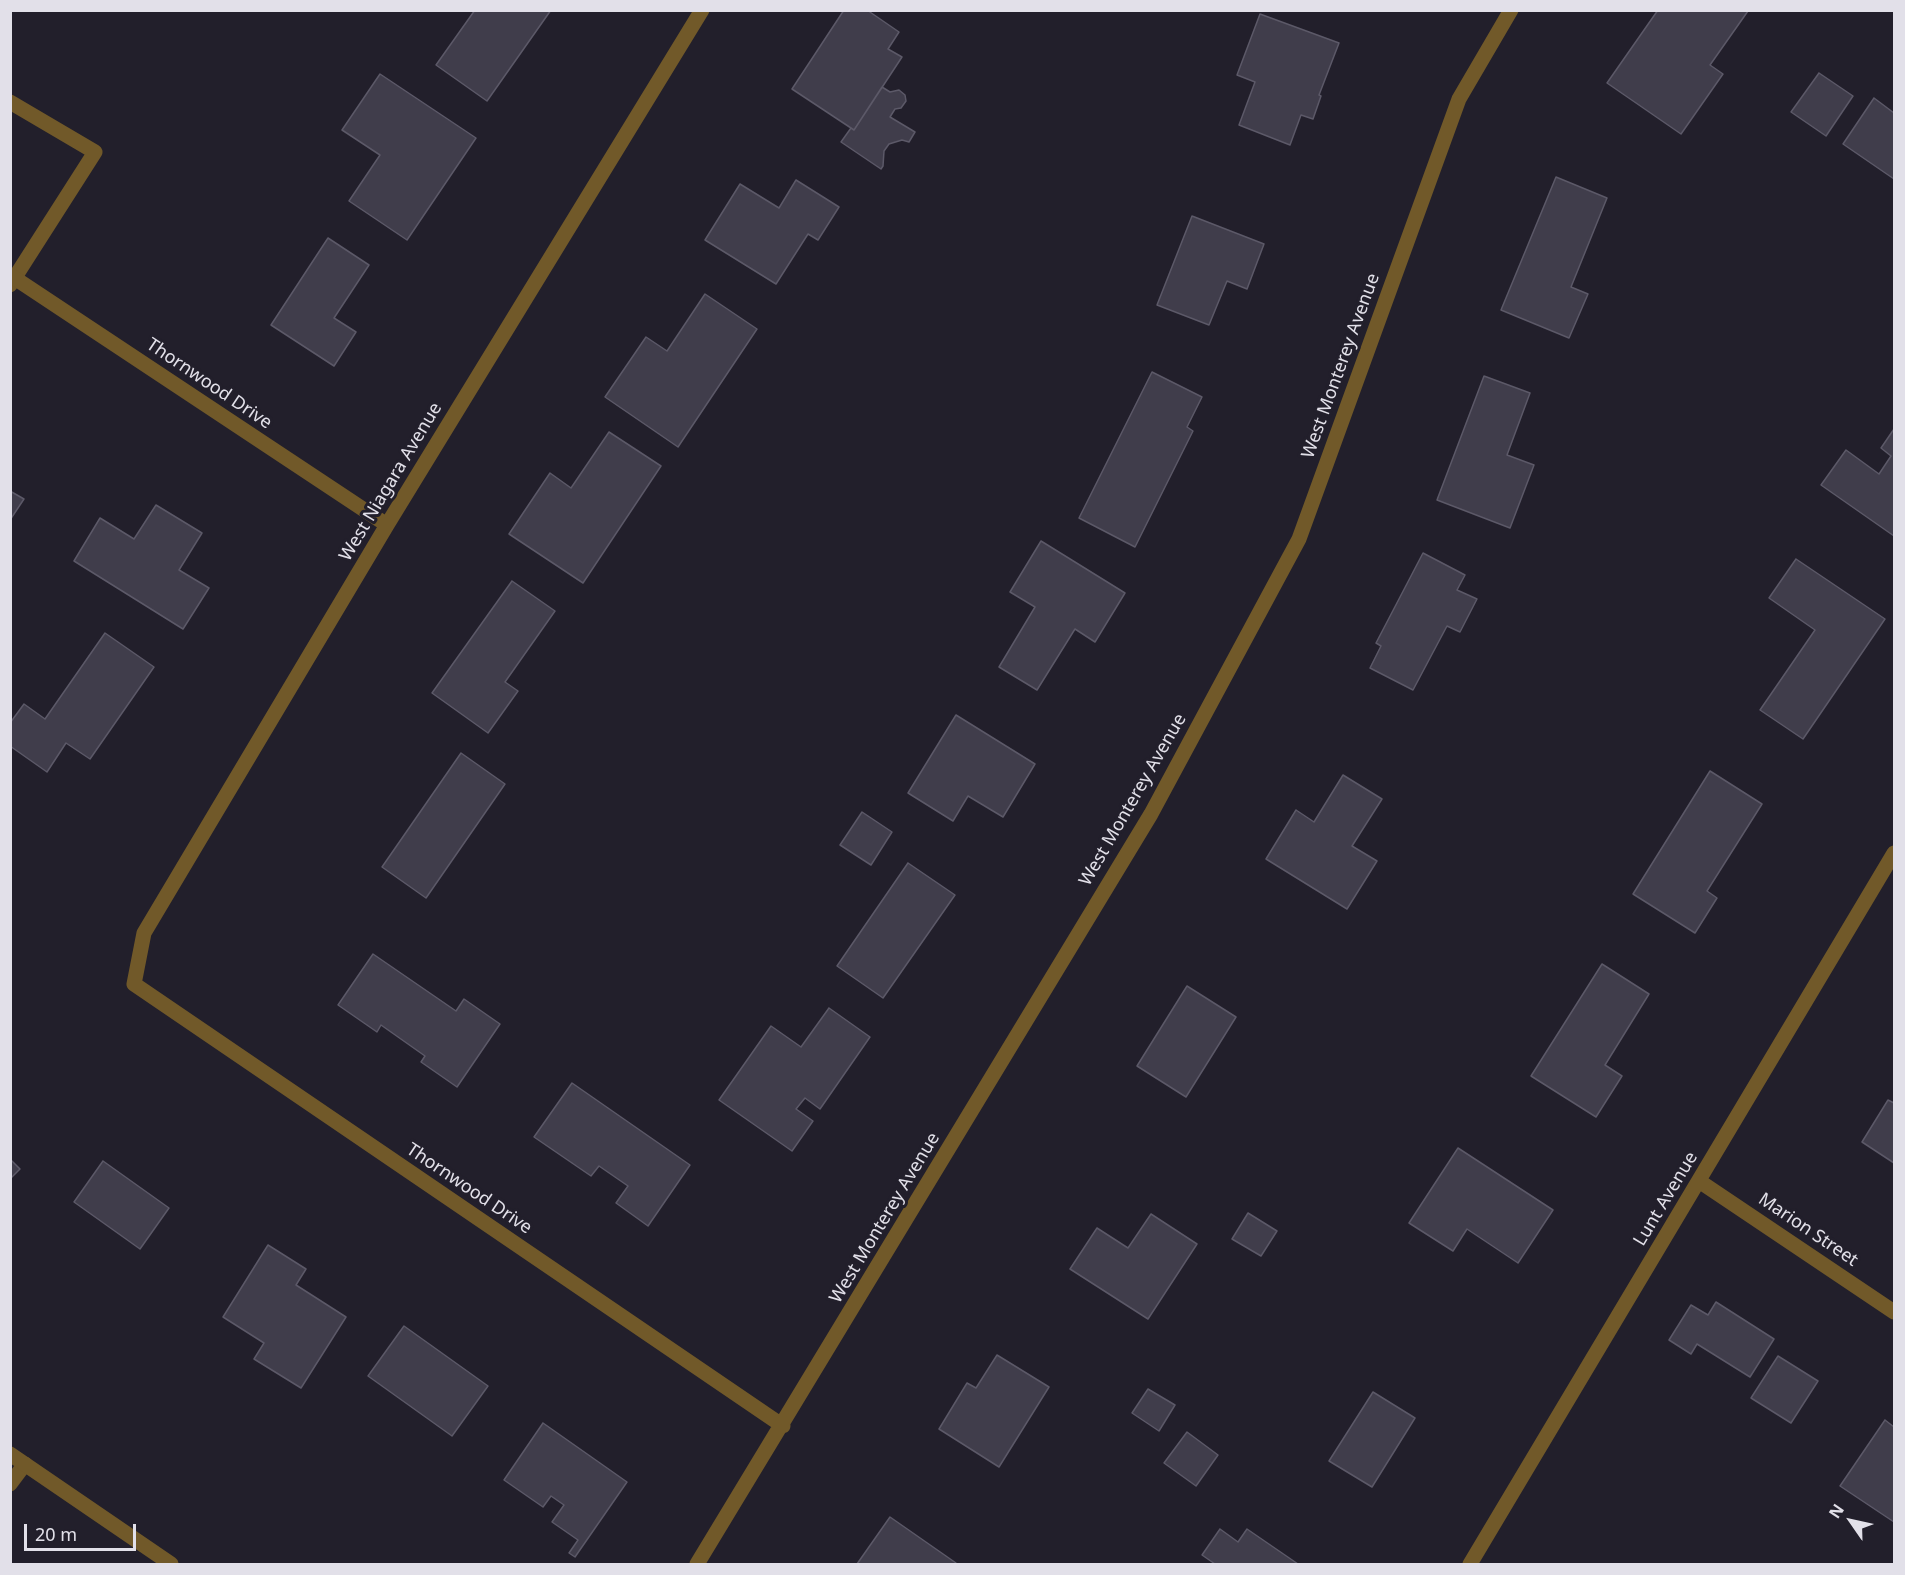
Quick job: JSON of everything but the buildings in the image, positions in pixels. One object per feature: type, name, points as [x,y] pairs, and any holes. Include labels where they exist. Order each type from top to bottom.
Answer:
[{"type":"street","name":"West Niagara Avenue","points":[[134,984],[144,933],[387,525],[702,10]]},
{"type":"street","name":"West Monterey Avenue","points":[[698,1564],[1151,814],[1299,539],[1459,99],[1511,10]]},
{"type":"street","points":[[10,102],[95,152],[12,279]]},
{"type":"street","name":"Thornwood Drive","points":[[12,279],[387,525]]},
{"type":"street","name":"Lunt Avenue","points":[[1470,1564],[1894,854]]},
{"type":"street","name":"Thornwood Drive","points":[[134,984],[783,1426]]},
{"type":"street","name":"Marion Street","points":[[1699,1181],[1894,1312]]},
{"type":"street","points":[[10,1454],[167,1563]]},
{"type":"street","points":[[10,1484],[25,1464]]}]
